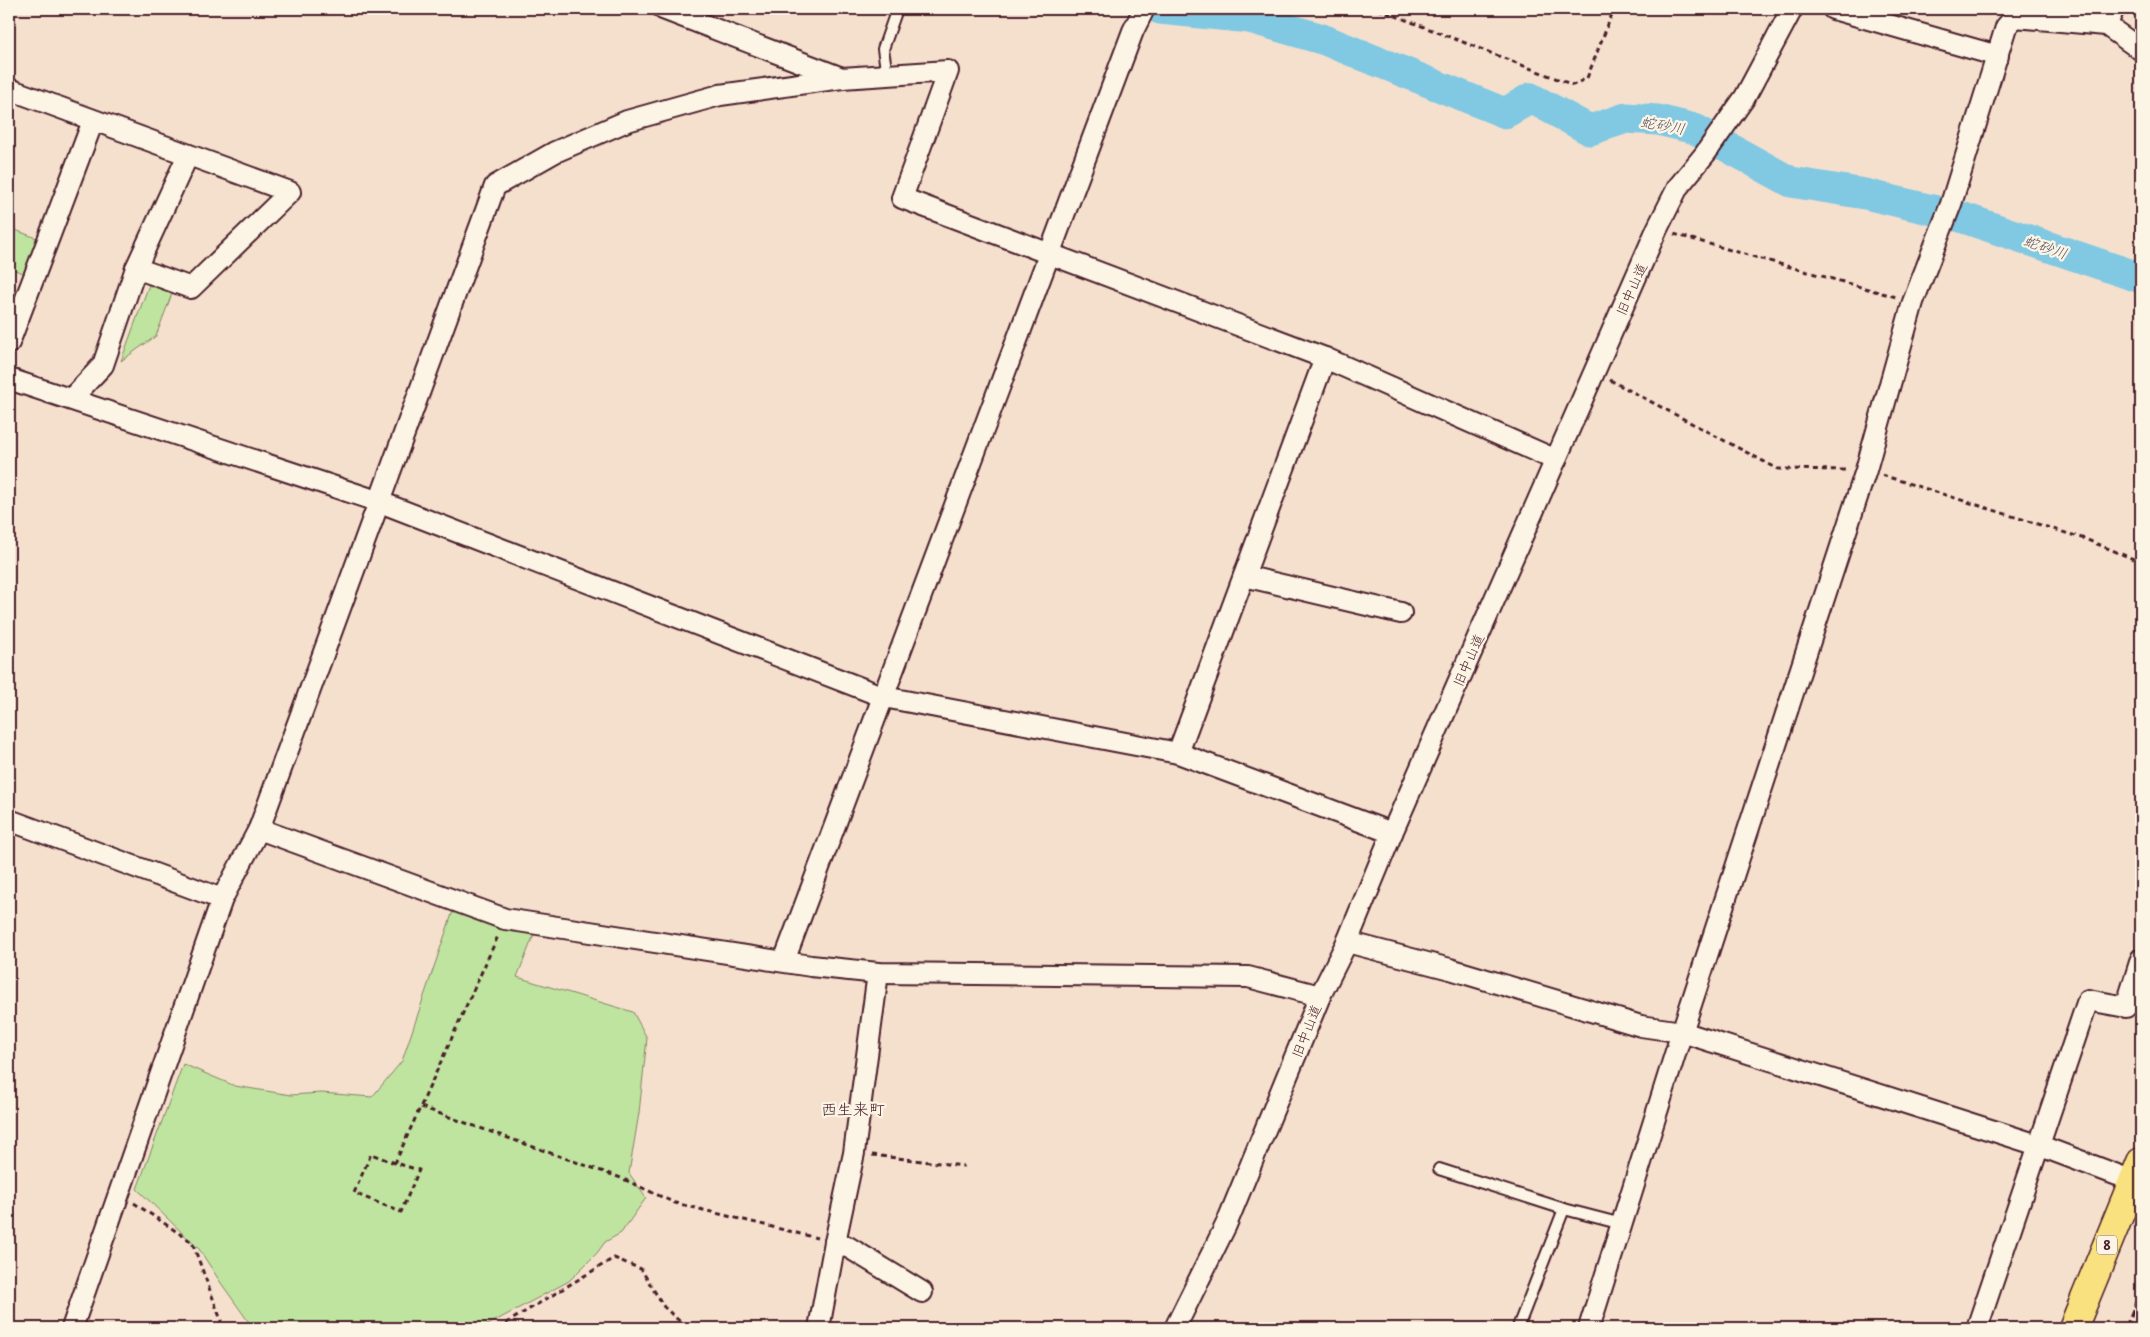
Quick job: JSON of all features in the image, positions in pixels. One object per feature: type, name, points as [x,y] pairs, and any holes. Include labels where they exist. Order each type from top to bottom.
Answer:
[{"type":"highway","name":"8","points":[[2073,1328],[2139,1176]]},
{"type":"street","points":[[663,9],[842,78]]},
{"type":"street","name":"旧中山道","points":[[1175,1328],[1226,1225],[1320,996],[1347,942],[1392,833],[1657,229],[1678,187],[1710,147],[1745,97],[1792,9]]},
{"type":"street","points":[[1833,9],[1998,56]]},
{"type":"street","points":[[784,961],[1048,254],[1141,14]]},
{"type":"street","points":[[1589,1328],[1682,1032],[1866,470],[1913,302],[1951,204],[2006,27],[2015,17],[2110,17],[2141,50]]},
{"type":"street","points":[[72,1328],[222,900],[259,828],[495,186],[554,152],[627,121],[720,95],[842,78],[948,71],[902,198],[1325,358],[1556,460]]},
{"type":"street","points":[[9,89],[290,192],[191,288],[136,268]]},
{"type":"street","points":[[9,343],[93,121]]},
{"type":"street","points":[[71,399],[103,365],[136,268],[188,155]]},
{"type":"street","points":[[1178,754],[1325,358]]},
{"type":"street","points":[[9,378],[380,502],[884,697],[1178,754],[1392,833]]},
{"type":"street","points":[[1244,576],[1401,613]]},
{"type":"street","points":[[9,820],[222,900]]},
{"type":"street","points":[[259,828],[505,919],[784,961],[878,973],[1248,977],[1320,996]]},
{"type":"street","points":[[1347,942],[1450,969],[1641,1026],[1682,1032],[2139,1176]]},
{"type":"street","points":[[1977,1328],[2088,1000],[2126,1007],[2141,959]]},
{"type":"street","points":[[819,1328],[854,1153],[878,973]]},
{"type":"street","points":[[835,1242],[848,1247],[922,1292]]},
{"type":"lane","points":[[887,75],[883,49],[896,9]]},
{"type":"lane","points":[[1439,1169],[1564,1209],[1622,1224]]},
{"type":"lane","points":[[1518,1327],[1564,1209]]},
{"type":"path","points":[[1378,9],[1573,85],[1587,78],[1614,9]]},
{"type":"path","points":[[1657,229],[1913,302]]},
{"type":"path","points":[[1594,372],[1778,469],[1866,470],[2085,539],[2141,562]]},
{"type":"path","points":[[395,1163],[505,919]]},
{"type":"path","points":[[420,1107],[621,1178],[675,1203],[835,1242]]},
{"type":"path","points":[[854,1153],[964,1166]]},
{"type":"path","points":[[371,1154],[395,1163],[419,1170],[401,1212],[354,1192],[371,1154]]},
{"type":"path","points":[[120,1193],[192,1242],[221,1320],[220,1328]]},
{"type":"path","points":[[498,1328],[614,1258],[641,1269],[664,1307],[688,1328]]},
{"type":"green space","points":[[10,228],[39,239],[26,274],[9,268]]},
{"type":"green space","points":[[150,282],[173,291],[156,336],[121,361]]},
{"type":"green space","points":[[454,908],[535,932],[517,977],[633,1012],[647,1038],[639,1113],[629,1173],[646,1198],[621,1233],[605,1242],[597,1253],[569,1281],[482,1328],[253,1328],[199,1249],[137,1189],[183,1064],[235,1086],[291,1095],[321,1093],[372,1097],[402,1061]]},
{"type":"waterway","name":"蛇砂川","points":[[1160,9],[1250,18],[1322,39],[1505,113],[1531,98],[1590,130],[1626,118],[1658,120],[1695,129],[1791,182],[1865,194],[1958,216],[2141,278]]},
{"type":"railway","points":[[2126,1328],[2141,1291]]},
{"type":"railway","points":[[2138,1328],[2141,1320]]},
{"type":"district","name":"西生来町","points":[[853,1108]]}]
